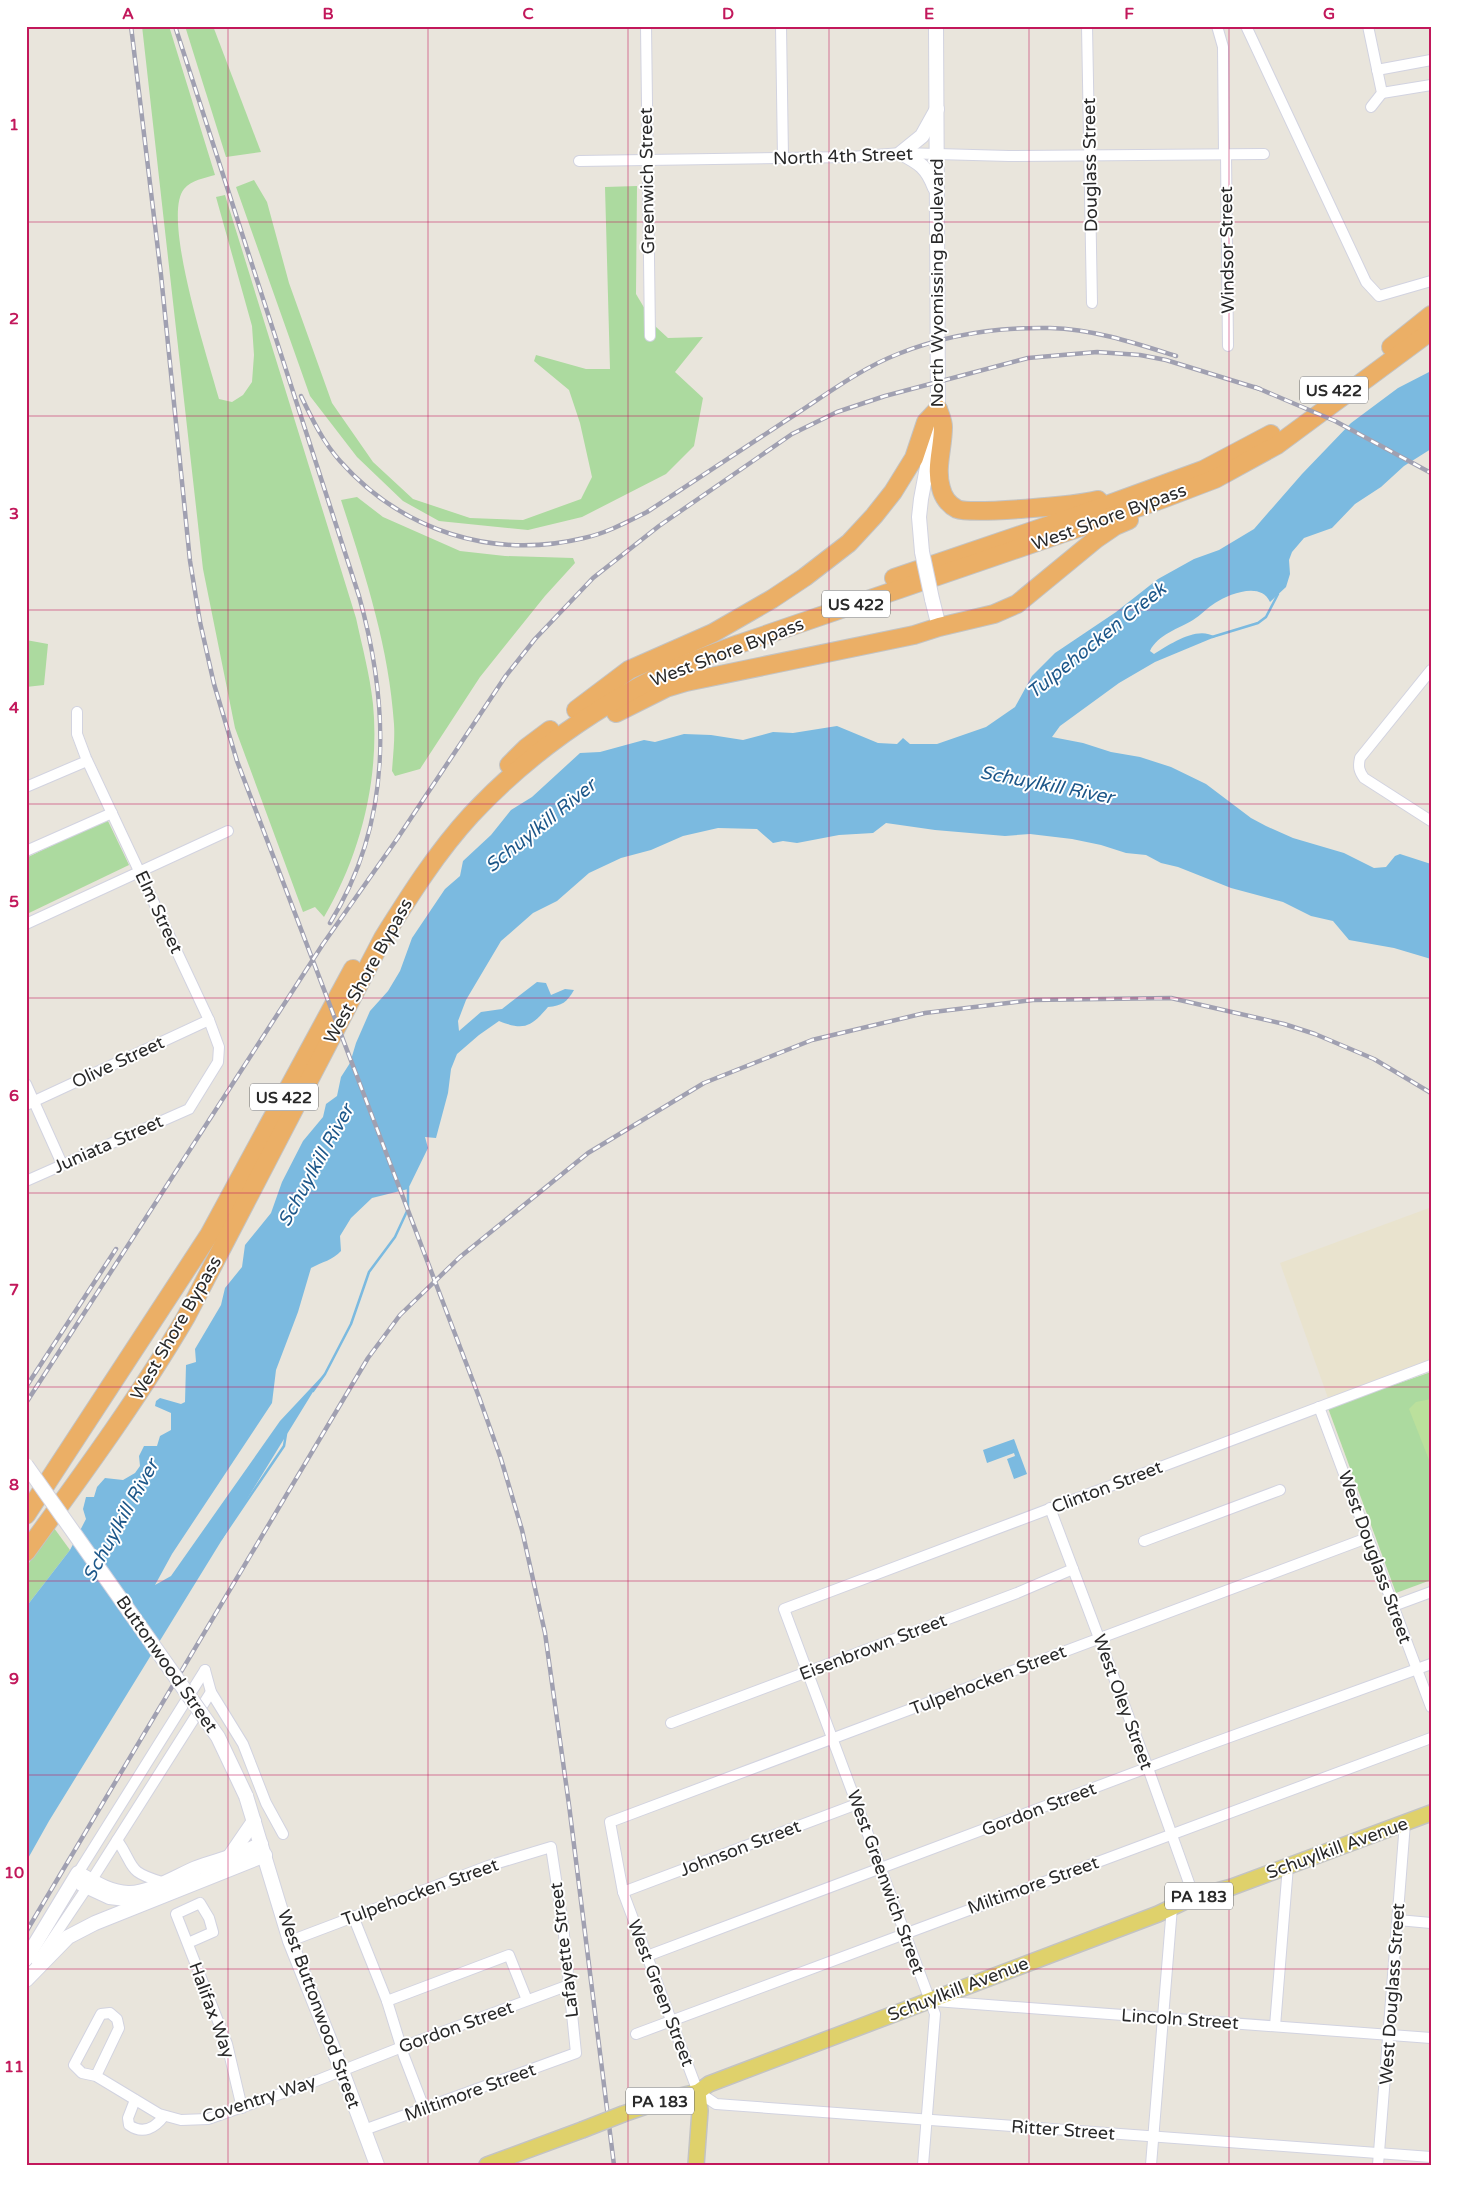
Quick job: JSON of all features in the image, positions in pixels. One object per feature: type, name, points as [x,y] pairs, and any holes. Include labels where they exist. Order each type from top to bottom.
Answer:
[{"type":"highway","name":"West Shore Bypass","points":[[26,1515],[210,1235],[366,946],[409,874],[463,808],[526,748],[576,710],[666,660],[729,636],[1082,514],[1203,470],[1267,437],[1324,398],[1431,315]]},
{"type":"highway","name":"West Shore Bypass","points":[[26,1552],[99,1452],[153,1373],[186,1317],[383,938],[419,881],[471,816],[513,775],[572,728],[616,699],[660,676],[739,644],[1157,501],[1215,479],[1271,448],[1431,333]]},
{"type":"highway","points":[[938,409],[943,426],[939,468],[940,486],[947,501],[961,510],[973,511],[1089,502],[1232,456]]},
{"type":"highway","points":[[576,710],[629,670],[713,633],[772,599],[805,577],[849,543],[893,492],[914,458],[926,422],[938,409]]},
{"type":"highway","points":[[471,816],[587,729],[666,688],[712,676],[914,635],[994,614],[1017,604],[1115,526],[1216,487],[1271,448]]},
{"type":"main road","name":"Schuylkill Avenue","points":[[487,2165],[667,2098],[698,2092],[709,2084],[1194,1897],[1232,1887],[1431,1814]]},
{"type":"main road","name":"West Green Street","points":[[696,2165],[700,2111],[698,2092]]},
{"type":"street","name":"Greenwich Street","points":[[646,26],[650,336]]},
{"type":"street","points":[[781,26],[783,158]]},
{"type":"street","name":"North Wyomissing Boulevard","points":[[936,26],[938,108],[938,409],[919,517],[922,552],[939,627]]},
{"type":"street","name":"Douglass Street","points":[[1088,26],[1092,303]]},
{"type":"street","name":"Windsor Street","points":[[1217,26],[1223,47],[1228,346]]},
{"type":"street","points":[[1246,26],[1366,282],[1379,296],[1431,281]]},
{"type":"street","points":[[1368,26],[1382,93]]},
{"type":"street","points":[[1378,70],[1431,60]]},
{"type":"street","points":[[1371,107],[1382,93],[1431,85]]},
{"type":"street","points":[[938,108],[922,136],[902,153],[917,161],[927,170],[938,195]]},
{"type":"street","name":"North 4th Street","points":[[579,161],[647,158],[851,157],[902,153],[1264,154]]},
{"type":"street","points":[[1431,670],[1360,758],[1359,765],[1359,771],[1364,778],[1431,821]]},
{"type":"street","name":"Elm Street","points":[[77,712],[79,742],[87,761],[209,1020],[219,1047],[218,1062],[189,1109]]},
{"type":"street","points":[[26,787],[87,761]]},
{"type":"street","points":[[26,851],[112,813]]},
{"type":"street","points":[[26,924],[228,831]]},
{"type":"street","name":"Olive Street","points":[[30,1103],[209,1020]]},
{"type":"street","points":[[26,1084],[30,1103],[62,1164]]},
{"type":"street","name":"Juniata Street","points":[[26,1181],[189,1109]]},
{"type":"street","name":"Clinton Street","points":[[784,1609],[1431,1365]]},
{"type":"street","name":"West Douglass Street","points":[[1319,1407],[1431,1707]]},
{"type":"street","name":"Buttonwood Street","points":[[26,1465],[218,1737],[246,1796]]},
{"type":"street","points":[[1144,1541],[1280,1490]]},
{"type":"street","name":"West Oley Street","points":[[1050,1508],[1148,1768],[1194,1897]]},
{"type":"street","name":"Tulpehocken Street","points":[[610,1822],[1368,1538]]},
{"type":"street","name":"Eisenbrown Street","points":[[671,1722],[1017,1593],[1073,1569]]},
{"type":"street","points":[[1393,1606],[1431,1592]]},
{"type":"street","name":"West Greenwich Street","points":[[784,1609],[935,2014],[923,2165]]},
{"type":"street","name":"Gordon Street","points":[[647,1956],[1431,1664]]},
{"type":"street","points":[[26,1959],[75,1877],[205,1670],[211,1692],[243,1744],[266,1803],[283,1834]]},
{"type":"street","points":[[26,1975],[48,1946],[211,1692]]},
{"type":"street","name":"Miltimore Street","points":[[636,2034],[1431,1738]]},
{"type":"street","name":"West Buttonwood Street","points":[[246,1796],[290,1941],[377,2165]]},
{"type":"street","name":"Johnson Street","points":[[623,1892],[856,1804]]},
{"type":"street","points":[[234,1861],[254,1821]]},
{"type":"street","name":"West Green Street","points":[[610,1822],[623,1892],[698,2092]]},
{"type":"street","name":"West Douglass Street","points":[[1378,2165],[1405,1823]]},
{"type":"street","points":[[117,1840],[130,1865],[138,1873],[162,1882]]},
{"type":"street","name":"Tulpehocken Street","points":[[290,1941],[499,1862],[551,1847]]},
{"type":"street","name":"Lafayette Street","points":[[551,1847],[560,1896],[576,2053]]},
{"type":"street","points":[[26,1980],[68,1937],[95,1923],[263,1849]]},
{"type":"street","points":[[88,1884],[129,1893],[138,1892],[162,1882],[234,1861],[270,1870]]},
{"type":"street","points":[[1275,2026],[1288,1866]]},
{"type":"street","points":[[75,1877],[116,1901],[144,1903]]},
{"type":"street","name":"Halifax Way","points":[[188,1943],[213,1932],[209,1918],[200,1903],[176,1914],[228,2044],[242,2108]]},
{"type":"street","points":[[1151,2165],[1172,1907]]},
{"type":"street","points":[[353,1916],[387,2001],[424,2108]]},
{"type":"street","points":[[1398,1920],[1431,1923]]},
{"type":"street","points":[[387,2001],[509,1955],[527,2000]]},
{"type":"street","name":"Gordon Street","points":[[342,2071],[570,1985]]},
{"type":"street","name":"Lincoln Street","points":[[930,2000],[1431,2038]]},
{"type":"street","name":"Coventry Way","points":[[96,2076],[119,2028],[118,2019],[110,2013],[101,2014],[74,2065],[82,2073],[96,2076],[164,2116],[181,2120],[208,2119],[342,2071]]},
{"type":"street","name":"Miltimore Street","points":[[364,2130],[576,2053]]},
{"type":"street","name":"Ritter Street","points":[[698,2092],[716,2104],[1431,2157]]},
{"type":"street","points":[[135,2100],[128,2118],[129,2126],[134,2129],[149,2130],[156,2126],[164,2116]]},
{"type":"shaded area","points":[[1429,1208],[1431,1210],[1431,1359],[1328,1398],[1280,1263]]},
{"type":"green space","points":[[142,26],[169,26],[215,175],[194,181],[184,189],[178,205],[178,228],[189,291],[219,399],[232,402],[243,395],[252,382],[254,355],[252,326],[216,197],[225,195],[356,618],[368,671],[373,704],[374,732],[374,759],[370,787],[358,841],[337,893],[324,917],[315,907],[303,912],[235,728],[203,569]]},
{"type":"green space","points":[[185,26],[213,26],[261,152],[226,157]]},
{"type":"green space","points":[[254,180],[267,202],[289,283],[332,403],[373,462],[413,499],[470,518],[523,520],[581,499],[592,477],[580,423],[569,390],[534,361],[536,355],[586,369],[610,369],[605,187],[637,186],[636,294],[655,326],[668,338],[703,337],[675,372],[703,398],[694,446],[666,474],[582,517],[528,530],[439,521],[403,501],[357,457],[310,396],[236,187]]},
{"type":"green space","points":[[357,497],[383,517],[460,551],[505,556],[573,558],[575,563],[545,596],[480,677],[420,769],[395,776],[392,771],[394,724],[387,667],[375,611],[341,500]]},
{"type":"green space","points":[[26,640],[48,644],[44,685],[26,687]]},
{"type":"green space","points":[[107,819],[129,865],[29,913],[26,908],[26,858]]},
{"type":"green space","points":[[1431,1372],[1431,1580],[1396,1593],[1328,1408]]},
{"type":"green space","points":[[1431,1399],[1431,1465],[1409,1409],[1416,1402]]},
{"type":"green space","points":[[54,1528],[70,1550],[26,1607],[26,1567]]},
{"type":"water","points":[[1431,371],[1431,449],[1404,466],[1381,487],[1355,504],[1332,528],[1304,538],[1292,552],[1289,560],[1290,574],[1286,587],[1270,602],[1260,592],[1244,591],[1215,603],[1193,620],[1163,636],[1153,645],[1150,651],[1154,654],[1192,634],[1201,633],[1215,637],[1155,662],[1119,683],[1060,726],[1052,737],[1083,743],[1111,752],[1140,757],[1171,767],[1206,784],[1251,818],[1266,826],[1293,838],[1344,853],[1374,868],[1386,867],[1395,856],[1400,854],[1431,864],[1431,959],[1394,948],[1349,940],[1333,921],[1311,916],[1283,902],[1231,888],[1178,867],[1161,863],[1146,855],[1126,853],[1072,839],[1030,834],[1005,836],[935,830],[886,823],[873,833],[839,835],[797,843],[783,841],[773,843],[757,829],[718,828],[683,836],[651,850],[621,858],[589,873],[557,901],[533,913],[501,941],[466,1000],[458,1021],[459,1031],[481,1012],[502,1009],[537,982],[546,983],[551,995],[565,989],[574,990],[561,1004],[548,1007],[532,1023],[515,1026],[499,1021],[457,1054],[451,1069],[448,1093],[436,1138],[425,1137],[428,1148],[408,1189],[372,1198],[351,1218],[340,1236],[341,1251],[331,1259],[311,1268],[298,1312],[276,1370],[272,1403],[172,1554],[155,1585],[171,1576],[280,1421],[324,1374],[49,1821],[26,1862],[26,1607],[70,1550],[86,1519],[83,1509],[86,1497],[94,1497],[97,1487],[105,1478],[123,1480],[135,1473],[140,1466],[139,1456],[144,1446],[157,1446],[160,1436],[171,1430],[171,1413],[155,1406],[156,1401],[160,1398],[181,1404],[185,1402],[186,1365],[196,1362],[195,1349],[221,1305],[225,1288],[242,1267],[245,1245],[271,1213],[282,1182],[303,1141],[323,1117],[326,1104],[337,1096],[341,1077],[350,1063],[356,1043],[370,1011],[388,991],[400,971],[412,938],[445,889],[460,876],[463,861],[491,835],[511,810],[532,797],[580,753],[600,752],[644,740],[655,742],[684,734],[711,735],[743,740],[773,732],[793,733],[837,726],[878,743],[897,744],[903,738],[910,744],[937,744],[986,727],[1015,707],[1032,676],[1055,653],[1116,612],[1158,579],[1194,559],[1219,550],[1254,529],[1302,474],[1351,423],[1398,388]]},
{"type":"water","points":[[1014,1439],[1027,1474],[1014,1479],[1007,1459],[1015,1456],[1014,1453],[987,1463],[983,1450]]},
{"type":"waterway","points":[[1212,637],[1258,623],[1266,617],[1278,594]]},
{"type":"waterway","points":[[313,1391],[325,1374],[351,1324],[369,1272],[395,1237],[408,1209],[408,1187]]},
{"type":"waterway","points":[[221,1539],[284,1446],[286,1434]]},
{"type":"railway","points":[[131,26],[161,275],[190,561],[200,622],[214,684],[237,761],[479,1397],[501,1459],[522,1530],[545,1633],[569,1805],[614,2165]]},
{"type":"railway","points":[[175,26],[359,596],[369,638],[380,721],[380,763],[375,804],[365,844],[351,884],[330,923]]},
{"type":"railway","points":[[301,396],[318,430],[334,454],[365,485],[391,506],[420,522],[451,534],[483,542],[516,545],[550,544],[601,533],[647,512],[833,389],[885,360],[916,347],[953,337],[992,331],[1050,328],[1098,334],[1176,356]]},
{"type":"railway","points":[[26,1403],[323,944],[397,839],[505,677],[535,639],[593,578],[659,526],[792,434],[837,412],[885,396],[1028,358],[1097,352],[1140,355],[1166,360],[1260,389]]},
{"type":"railway","points":[[1255,387],[1335,421],[1431,473]]},
{"type":"railway","points":[[26,1932],[368,1358],[400,1315],[460,1257],[588,1153],[704,1083],[812,1040],[925,1013],[1033,1000],[1171,998],[1284,1024],[1315,1034],[1374,1059],[1431,1093]]},
{"type":"railway","points":[[26,1387],[116,1249]]},
{"type":"water label","name":"Tulpehocken Creek","points":[[1096,640]]},
{"type":"water label","name":"Schuylkill River","points":[[1047,784]]},
{"type":"water label","name":"Schuylkill River","points":[[540,825]]},
{"type":"water label","name":"Schuylkill River","points":[[315,1165]]},
{"type":"water label","name":"Schuylkill River","points":[[120,1520]]}]
